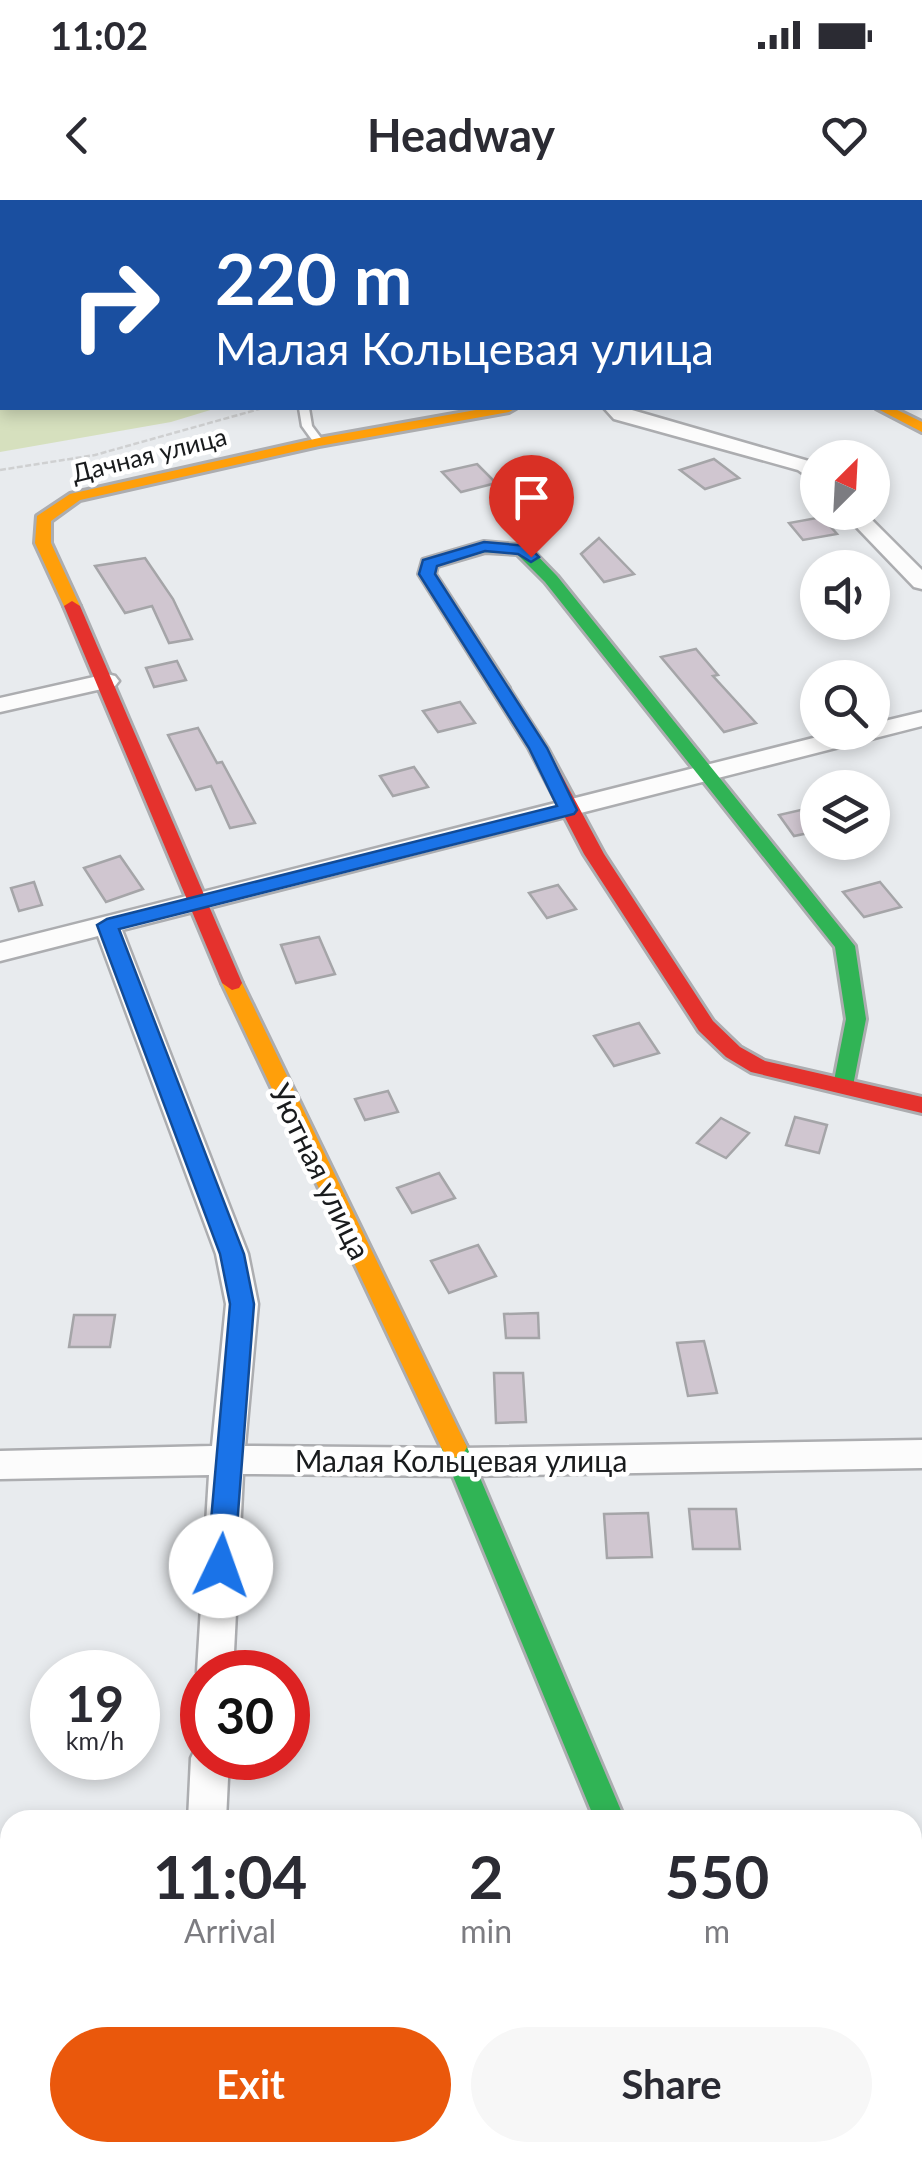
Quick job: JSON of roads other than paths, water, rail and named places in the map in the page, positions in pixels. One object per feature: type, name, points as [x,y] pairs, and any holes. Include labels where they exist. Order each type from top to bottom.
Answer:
[{"type":"street","name":"Дачная улица","points":[[43,519],[75,497],[318,442],[497,410]]},
{"type":"street","points":[[616,410],[621,416],[800,465]]},
{"type":"street","points":[[887,410],[922,428]]},
{"type":"street","name":"Уютная улица","points":[[43,519],[43,543],[107,681],[196,902],[460,1462],[606,1810]]},
{"type":"street","points":[[870,530],[922,582]]},
{"type":"street","points":[[844,1086],[856,1020],[845,946],[551,579],[522,549],[484,546],[429,563],[427,574],[538,748],[568,810],[706,1026],[733,1052],[759,1067],[922,1106]]},
{"type":"street","points":[[0,705],[107,681]]},
{"type":"street","points":[[890,727],[922,719]]},
{"type":"street","points":[[0,952],[800,750]]},
{"type":"street","points":[[107,925],[232,1254],[242,1304],[227,1460],[216,1650]]},
{"type":"street","name":"Малая Кольцевая улица","points":[[0,1465],[922,1454]]},
{"type":"street","points":[[207,1810],[209,1780]]},
{"type":"lane","points":[[304,410],[307,426],[318,442]]}]
